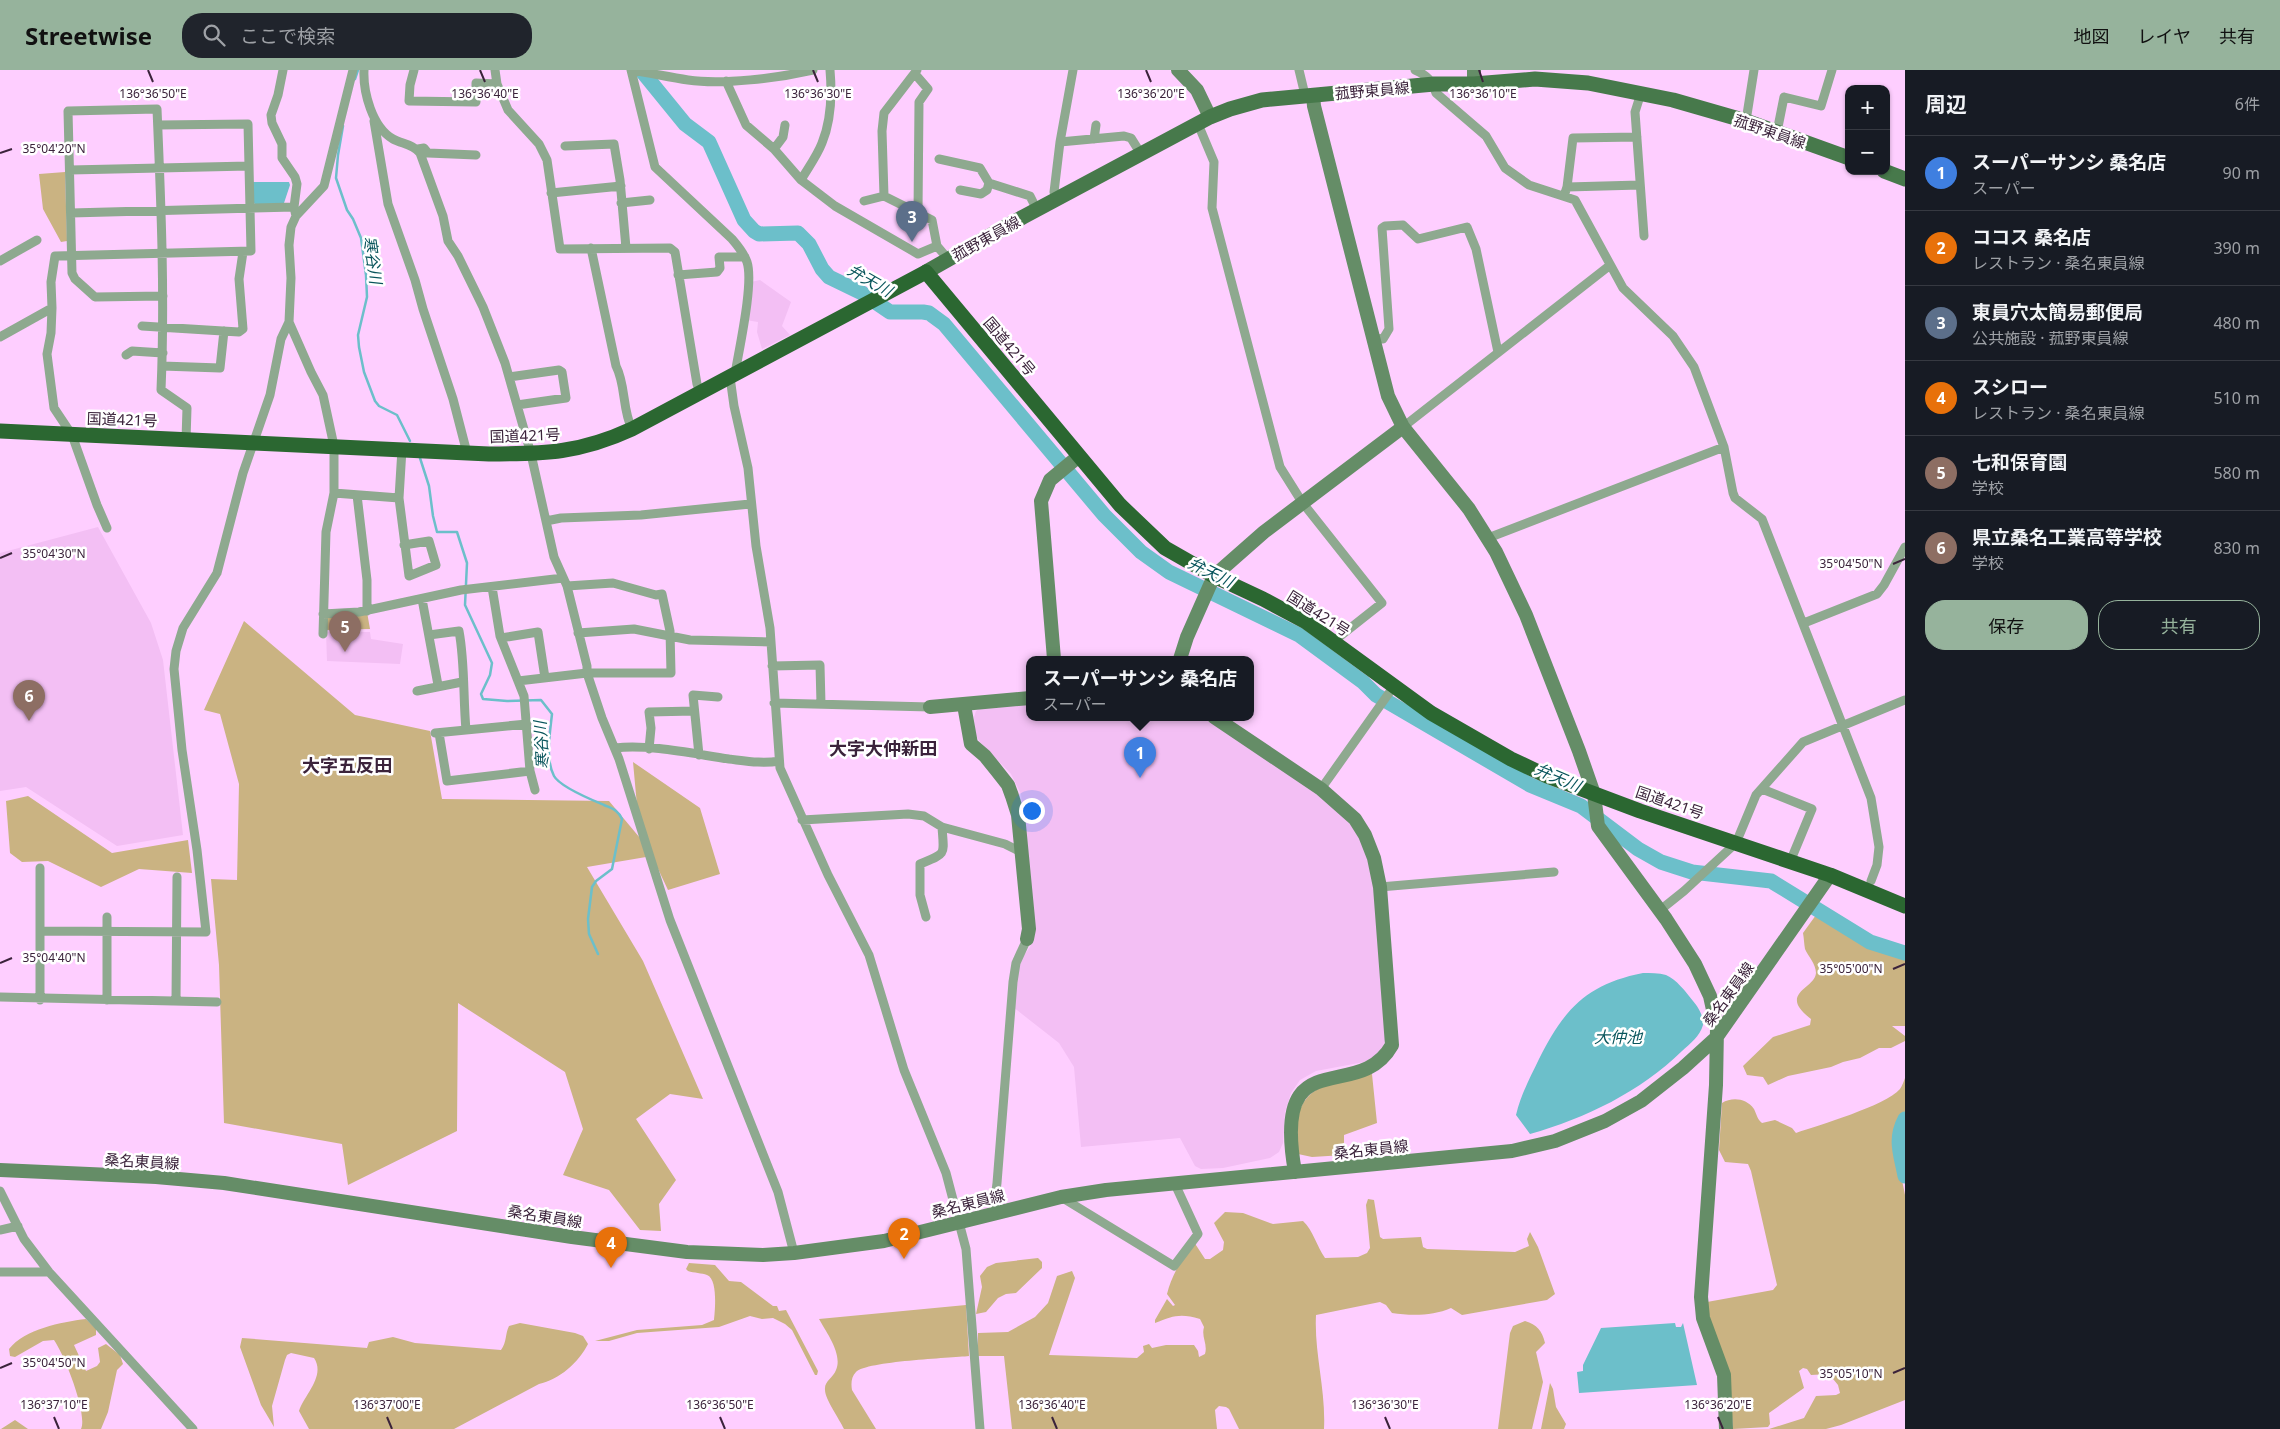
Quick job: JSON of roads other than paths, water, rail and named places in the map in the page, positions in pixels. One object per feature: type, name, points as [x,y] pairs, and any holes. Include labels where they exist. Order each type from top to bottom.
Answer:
[{"type":"highway","name":"国道421号","points":[[0,431],[467,453],[531,454],[564,452],[587,447],[632,429],[926,272],[1075,459],[1165,548],[1212,580],[1306,622],[1334,641],[1392,690],[1511,759],[1595,800],[1731,848],[1790,862],[1830,875],[1905,906]]},
{"type":"main road","name":"菰野東員線","points":[[926,272],[1037,210],[1204,121],[1230,109],[1262,100],[1434,84],[1474,77],[1588,83],[1641,93],[1746,121],[1845,157]]},
{"type":"main road","points":[[1890,173],[1905,179]]},
{"type":"street","points":[[41,931],[206,932],[197,850],[182,750],[174,670],[176,651],[183,628],[217,573],[253,443],[270,395],[281,339],[289,322],[290,245],[297,184],[295,177],[282,158],[282,144],[272,123],[271,115],[278,95],[283,70]]},
{"type":"street","points":[[71,213],[250,208],[295,211],[324,186],[354,70]]},
{"type":"street","points":[[364,70],[364,80],[373,118],[382,179],[388,204],[416,280],[467,453]]},
{"type":"street","points":[[414,70],[410,85],[409,101],[476,102],[476,83],[497,84]]},
{"type":"street","points":[[495,70],[497,84],[508,110],[539,144],[545,154],[560,249],[670,248],[675,252],[697,384],[700,392]]},
{"type":"street","points":[[813,70],[755,74],[740,81],[726,82],[689,80],[654,72],[633,70],[655,167],[732,239],[745,256],[749,283],[733,375],[734,406],[748,468],[750,504],[771,642],[779,761],[783,776],[802,820],[869,955],[904,1070],[939,1151],[960,1221],[968,1271],[980,1429]]},
{"type":"street","points":[[801,180],[822,144],[825,133],[831,91],[830,70]]},
{"type":"street","points":[[1056,200],[1054,192],[1060,142],[1073,70]]},
{"type":"street","points":[[1178,70],[1197,90],[1214,162],[1212,208],[1280,467],[1302,502],[1382,602],[1334,641]]},
{"type":"street","points":[[1299,70],[1314,106],[1388,396],[1403,427],[1468,509],[1488,538],[1514,585],[1595,800],[1598,826],[1695,964],[1710,996],[1716,1017],[1716,1085],[1701,1297],[1703,1318],[1724,1375],[1726,1429]]},
{"type":"street","points":[[1415,70],[1427,75],[1434,84],[1436,93],[1486,136],[1506,168],[1529,185],[1566,192],[1640,185]]},
{"type":"street","points":[[1746,121],[1754,70]]},
{"type":"street","points":[[1777,132],[1784,97],[1821,106],[1832,70]]},
{"type":"street","points":[[884,196],[882,131],[884,113],[916,72],[928,89],[919,102],[918,213]]},
{"type":"street","points":[[726,82],[746,125],[774,149],[801,180],[835,206],[918,254],[937,246]]},
{"type":"street","points":[[1641,93],[1635,112],[1644,236]]},
{"type":"street","points":[[163,296],[95,297],[75,279],[72,273],[71,256],[68,111],[157,109],[163,296],[161,390],[187,408],[186,440]]},
{"type":"street","points":[[373,118],[389,136],[417,149],[424,148],[428,153],[476,155]]},
{"type":"street","points":[[108,528],[97,505],[72,435],[54,408],[47,354],[51,334],[54,256],[251,251],[248,124],[158,126]]},
{"type":"street","points":[[774,149],[783,137],[785,125]]},
{"type":"street","points":[[1094,139],[1096,125]]},
{"type":"street","points":[[1060,142],[1116,137],[1132,138],[1141,154]]},
{"type":"street","points":[[1566,192],[1573,138],[1637,137]]},
{"type":"street","points":[[565,146],[614,144],[621,186],[626,248]]},
{"type":"street","points":[[417,149],[441,209],[448,241],[464,268],[491,323],[531,454],[554,557],[565,582],[587,666],[587,673],[614,748],[665,906],[778,1192],[794,1253]]},
{"type":"street","points":[[939,159],[980,168],[989,183],[1030,196],[1037,210]]},
{"type":"street","points":[[70,170],[249,166]]},
{"type":"street","points":[[960,190],[982,194],[989,183]]},
{"type":"street","points":[[551,194],[621,186]]},
{"type":"street","points":[[1566,192],[1575,200],[1587,220],[1609,266],[1623,288],[1673,336],[1694,367],[1724,447],[1735,498],[1762,519],[1871,798],[1879,847],[1877,865],[1871,882]]},
{"type":"street","points":[[864,201],[884,196],[932,220],[937,246],[948,259]]},
{"type":"street","points":[[621,203],[650,200]]},
{"type":"street","points":[[1372,338],[1383,339],[1389,329],[1382,228],[1385,226],[1403,225],[1418,239],[1467,227],[1476,249],[1498,352]]},
{"type":"street","points":[[0,261],[37,240]]},
{"type":"street","points":[[590,248],[616,366],[620,374],[627,419],[632,429]]},
{"type":"street","points":[[142,326],[239,332],[243,329],[239,279],[243,252]]},
{"type":"street","points":[[678,275],[717,272],[720,268],[719,257],[745,256]]},
{"type":"street","points":[[1181,656],[1212,580],[1302,502],[1403,427],[1609,266]]},
{"type":"street","points":[[0,336],[52,308]]},
{"type":"street","points":[[289,322],[310,372],[323,395],[334,446],[334,494],[326,532],[323,634]]},
{"type":"street","points":[[162,366],[220,368],[224,331]]},
{"type":"street","points":[[126,355],[132,351],[162,353]]},
{"type":"street","points":[[509,377],[559,370],[562,372],[566,398],[517,405]]},
{"type":"street","points":[[1488,538],[1724,447]]},
{"type":"street","points":[[402,449],[399,498],[404,545],[409,576],[436,565],[430,540],[404,545]]},
{"type":"street","points":[[1054,656],[1040,507],[1046,486],[1056,474],[1075,459]]},
{"type":"street","points":[[334,494],[399,498]]},
{"type":"street","points":[[357,495],[367,580],[367,611]]},
{"type":"street","points":[[546,521],[686,512],[750,504]]},
{"type":"street","points":[[1804,623],[1876,594],[1884,585],[1905,547]]},
{"type":"street","points":[[323,614],[367,611],[465,589],[565,582],[612,583],[656,595],[662,594],[670,636],[671,672],[587,673],[518,681]]},
{"type":"street","points":[[492,587],[501,638],[525,700],[530,771],[535,790]]},
{"type":"street","points":[[422,599],[438,685]]},
{"type":"street","points":[[578,633],[634,629],[690,640],[771,642]]},
{"type":"street","points":[[429,635],[459,631],[463,654],[462,682],[466,730]]},
{"type":"street","points":[[501,638],[538,632],[545,678]]},
{"type":"street","points":[[772,666],[820,665],[821,704]]},
{"type":"street","points":[[417,691],[438,685],[462,682]]},
{"type":"street","points":[[1321,789],[1392,690]]},
{"type":"street","points":[[699,755],[693,695],[718,697]]},
{"type":"street","points":[[774,703],[930,708],[1026,698]]},
{"type":"street","points":[[1659,911],[1690,886],[1731,848],[1756,795],[1803,742],[1905,700]]},
{"type":"street","points":[[964,705],[971,744],[1008,785],[1018,815],[1029,929],[1027,939],[1016,963],[1013,982],[997,1183],[992,1214]]},
{"type":"street","points":[[648,749],[651,728],[649,712],[694,710]]},
{"type":"street","points":[[1220,721],[1321,789],[1355,819],[1365,835],[1374,858],[1380,887],[1392,1045],[1386,1056],[1369,1069],[1322,1080],[1302,1091],[1295,1108],[1290,1134],[1295,1172]]},
{"type":"street","points":[[527,724],[437,733],[447,781],[530,771]]},
{"type":"street","points":[[614,748],[648,749],[770,762],[779,761]]},
{"type":"street","points":[[1762,789],[1812,809],[1790,862]]},
{"type":"street","points":[[802,820],[908,814],[924,816],[942,827],[1005,844],[1021,852]]},
{"type":"street","points":[[926,917],[920,895],[920,864],[942,856],[944,851],[942,827]]},
{"type":"street","points":[[40,868],[40,1000]]},
{"type":"street","points":[[1380,887],[1554,872]]},
{"type":"street","name":"桑名東員線","points":[[0,1170],[224,1183],[572,1237],[687,1252],[763,1255],[794,1253],[884,1241],[1061,1197],[1106,1190],[1512,1152],[1555,1141],[1605,1120],[1641,1101],[1716,1038],[1830,875]]},
{"type":"street","points":[[176,1001],[177,877]]},
{"type":"street","points":[[107,917],[108,1000]]},
{"type":"street","points":[[0,997],[40,1000],[217,1002]]},
{"type":"street","points":[[1061,1197],[1174,1266],[1198,1234],[1175,1184]]},
{"type":"street","points":[[0,1191],[24,1238],[49,1272],[193,1429]]},
{"type":"street","points":[[0,1230],[18,1226]]},
{"type":"street","points":[[0,1272],[49,1272]]},
{"type":"water","points":[[253,182],[289,182],[290,185],[284,203],[256,205],[253,202]]},
{"type":"water","name":"大仲池","points":[[1643,973],[1657,973],[1673,979],[1697,1006],[1703,1018],[1702,1029],[1691,1043],[1666,1066],[1630,1091],[1592,1112],[1530,1134],[1516,1115],[1529,1080],[1548,1041],[1558,1026],[1579,1001],[1592,992],[1623,978]]},
{"type":"water","points":[[1675,1323],[1676,1327],[1681,1327],[1683,1323],[1697,1385],[1579,1393],[1577,1372],[1583,1371],[1583,1365],[1601,1328]]},
{"type":"waterway","name":"寒谷川","points":[[355,79],[358,70]]},
{"type":"waterway","name":"弁天川","points":[[641,70],[685,124],[709,142],[744,220],[754,231],[759,234],[798,233],[809,244],[822,269],[829,277],[862,293],[890,312],[929,313],[944,324],[1104,515],[1141,552],[1169,572],[1299,635],[1363,682],[1376,695],[1530,785],[1581,806],[1638,849],[1661,862],[1692,872],[1771,881],[1870,942],[1905,953]]},
{"type":"waterway","name":"寒谷川","points":[[343,126],[336,178],[347,210],[361,238],[367,297],[358,335],[364,372],[375,401],[379,406],[397,415],[410,441]]},
{"type":"waterway","name":"寒谷川","points":[[420,458],[429,486],[437,532],[457,532],[467,563],[465,605],[492,663],[490,675],[481,694],[483,699],[507,701],[541,700],[552,714],[549,754],[554,776],[569,789],[615,810],[622,819],[612,869],[596,881],[592,887],[588,919],[589,934],[598,954]]},
{"type":"waterway","name":"弁天川","points":[[1905,1119],[1899,1140],[1905,1176]]},
{"type":"place","name":"東員穴太簡易郵便局","points":[[912,242]]},
{"type":"place","name":"七和保育園","points":[[345,652]]},
{"type":"place","name":"県立桑名工業高等学校","points":[[29,721]]},
{"type":"place","name":"スーパーサンシ 桑名店","points":[[1140,778]]},
{"type":"place","name":"ココス 桑名店","points":[[904,1259]]},
{"type":"place","name":"スシロー","points":[[611,1268]]},
{"type":"district","name":"大字大仲新田","points":[[883,748]]},
{"type":"district","name":"大字五反田","points":[[347,765]]}]
